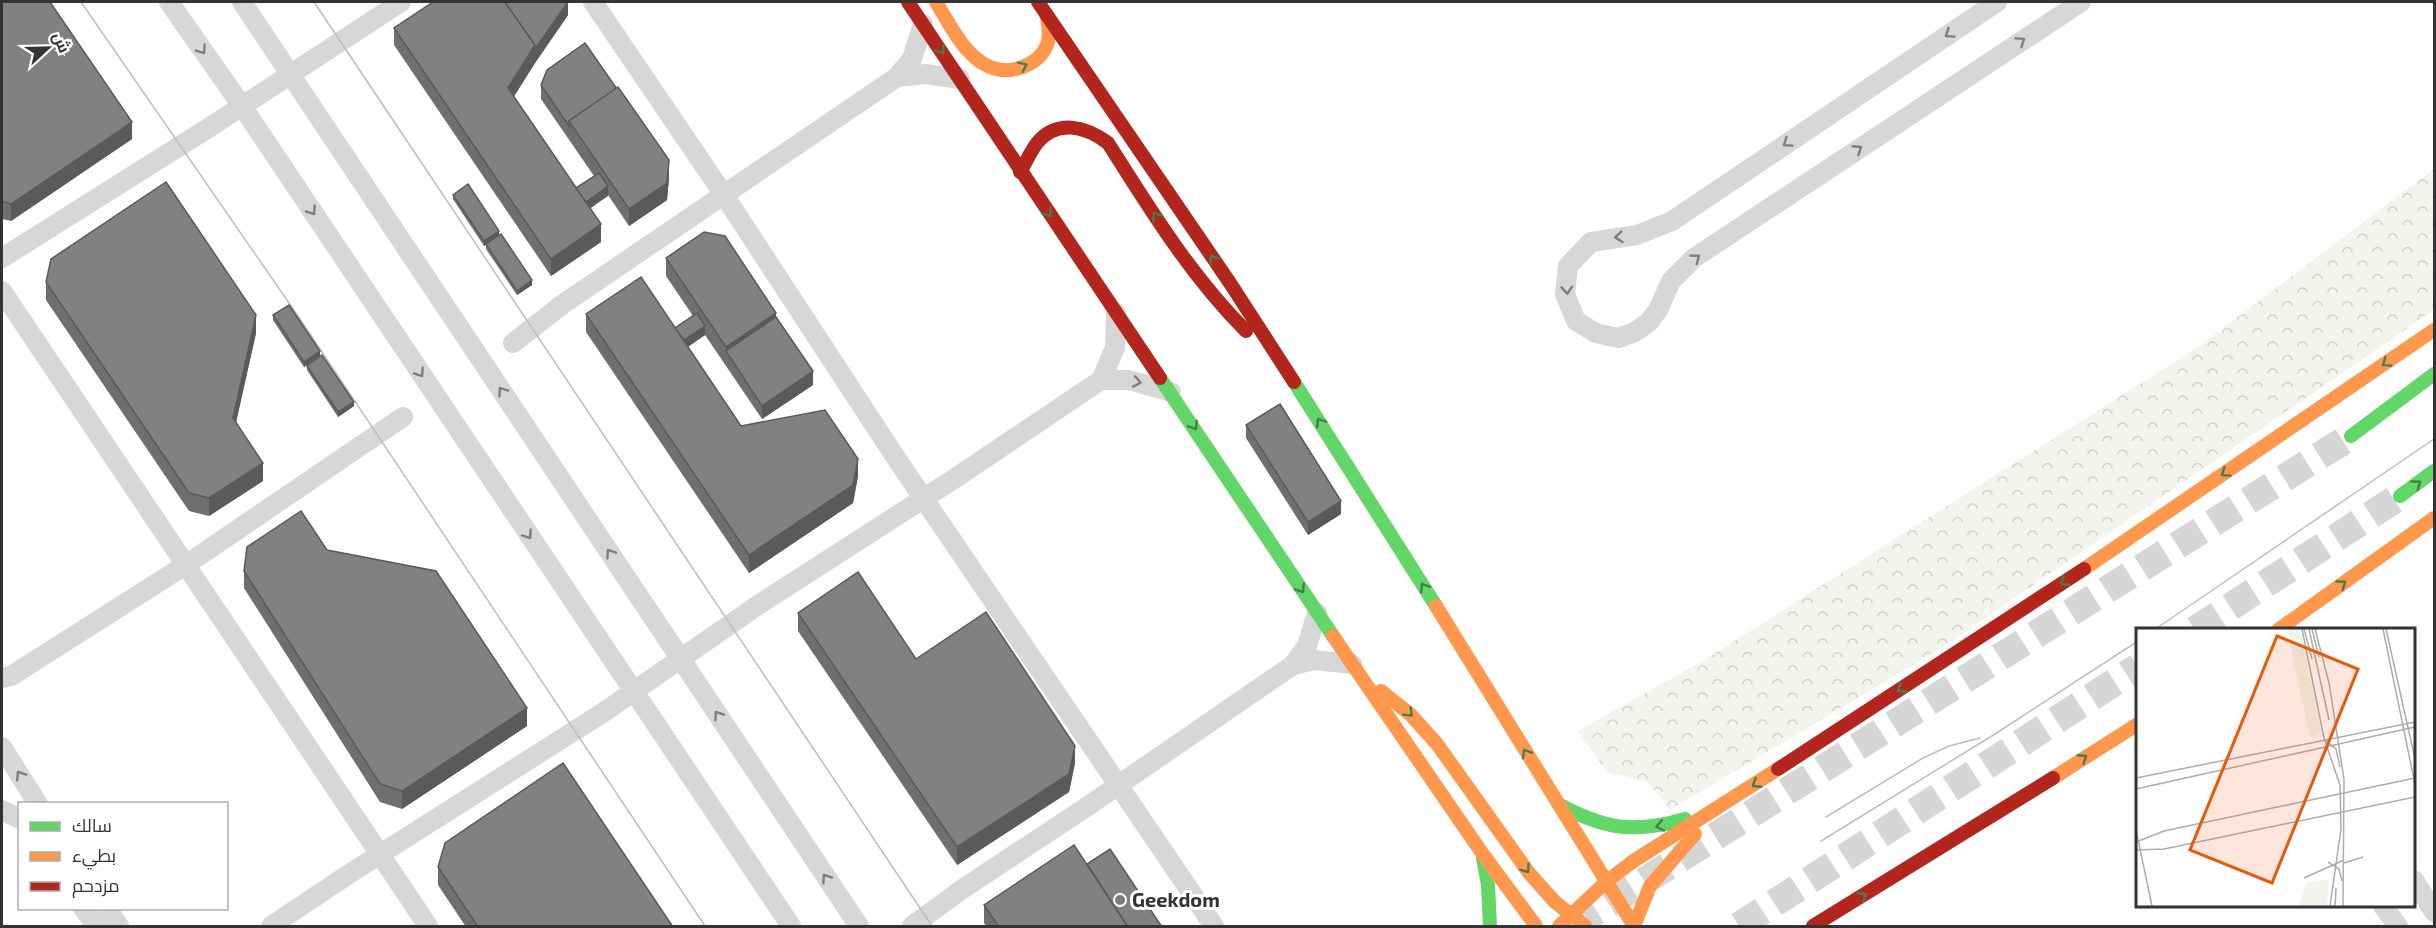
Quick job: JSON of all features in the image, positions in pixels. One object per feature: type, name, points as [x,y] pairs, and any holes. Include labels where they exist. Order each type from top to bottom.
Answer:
[{"type":"street","points":[[169,2],[242,106],[791,927]]},
{"type":"street","points":[[242,2],[859,927]]},
{"type":"street","points":[[2,258],[401,2]]},
{"type":"street","points":[[593,2],[1142,823],[1214,927]]},
{"type":"street","points":[[908,2],[1317,613],[1482,853],[1536,927]]},
{"type":"street","points":[[936,2],[968,50],[983,64],[1011,71],[1037,58],[1047,45],[1049,29],[1042,7]]},
{"type":"street","points":[[1997,2],[1672,221],[1637,235],[1591,242],[1568,266],[1565,294],[1576,321],[1596,333],[1618,338],[1635,332],[1649,322],[1658,310],[1671,281],[1694,258],[2081,2]]},
{"type":"street","points":[[1042,7],[1366,493],[1634,926]]},
{"type":"street","points":[[513,343],[562,304],[897,77],[912,59],[923,24]]},
{"type":"street","points":[[897,77],[926,74],[960,79]]},
{"type":"street","points":[[1020,172],[1037,143],[1049,132],[1064,126],[1081,126],[1096,133],[1108,143],[1212,296],[1232,318],[1276,355]]},
{"type":"street","points":[[2,291],[428,927]]},
{"type":"street","points":[[271,927],[380,854],[634,692],[680,658],[1101,380],[1115,348],[1116,313]]},
{"type":"street","points":[[1559,927],[1609,887],[1632,862],[1716,810],[2154,522],[2434,330]]},
{"type":"street","points":[[2352,436],[2434,374]]},
{"type":"street","points":[[1101,380],[1129,380],[1171,392]]},
{"type":"street","points":[[5,682],[187,564],[403,417]]},
{"type":"street","points":[[2400,496],[2434,471]]},
{"type":"street","points":[[2292,624],[2434,518]]},
{"type":"street","points":[[912,927],[961,890],[1293,665],[1307,646],[1317,613]]},
{"type":"street","points":[[1293,665],[1314,660],[1357,671],[1401,705],[1421,724],[1544,894],[1585,927]]},
{"type":"street","points":[[1813,927],[2136,725]]},
{"type":"street","points":[[2,747],[37,802]]},
{"type":"street","points":[[1557,803],[1581,818],[1607,828],[1627,830],[1668,825],[1716,810]]},
{"type":"street","points":[[2,810],[18,818]]},
{"type":"street","points":[[1634,926],[1650,886],[1716,810]]},
{"type":"street","points":[[1482,853],[1488,885],[1490,927]]},
{"type":"street","points":[[2415,882],[2434,912]]},
{"type":"street","points":[[1609,887],[1611,915]]},
{"type":"street","points":[[2384,907],[2398,927]]},
{"type":"street","points":[[84,910],[96,927]]},
{"type":"street","points":[[108,910],[119,927]]},
{"type":"green space","points":[[2434,169],[2434,310],[1943,647],[1670,810],[1648,782],[1607,772],[1578,731],[1706,659],[2201,345]]},
{"type":"building","points":[[2,2],[50,2],[132,122],[11,204],[2,201]]},
{"type":"building","points":[[433,2],[505,2],[535,45],[508,88],[601,224],[551,259],[394,28]]},
{"type":"building","points":[[505,2],[568,2],[535,49],[535,45]]},
{"type":"building","points":[[585,43],[617,89],[569,121],[569,126],[541,85],[547,70]]},
{"type":"building","points":[[618,87],[669,160],[667,183],[629,209],[569,121]]},
{"type":"building","points":[[599,173],[608,186],[586,202],[576,188]]},
{"type":"building","points":[[166,182],[256,315],[233,418],[263,463],[209,498],[189,493],[46,282],[51,259]]},
{"type":"building","points":[[468,184],[499,231],[484,241],[453,195]]},
{"type":"building","points":[[704,232],[725,236],[776,313],[726,347],[666,258]]},
{"type":"building","points":[[501,234],[532,280],[517,291],[486,244]]},
{"type":"building","points":[[641,277],[741,426],[825,410],[858,459],[853,485],[749,555],[586,314]]},
{"type":"building","points":[[289,305],[320,351],[304,362],[273,315]]},
{"type":"building","points":[[697,313],[705,326],[684,340],[675,328]]},
{"type":"building","points":[[776,317],[813,371],[762,406],[726,351]]},
{"type":"building","points":[[322,355],[354,402],[338,412],[307,366]]},
{"type":"building","points":[[1280,404],[1341,501],[1308,522],[1246,425]]},
{"type":"building","points":[[301,511],[327,550],[436,571],[527,708],[402,791],[380,784],[244,571],[247,547]]},
{"type":"building","points":[[858,572],[916,659],[986,612],[1075,746],[1069,774],[957,847],[798,613]]},
{"type":"building","points":[[563,763],[673,927],[478,927],[438,867],[445,843]]},
{"type":"building","points":[[1074,845],[1128,927],[999,927],[984,905]]},
{"type":"building","name":"Geekdom","points":[[1110,849],[1162,927],[1128,927],[1087,864]]},
{"type":"tunnel","points":[[1573,926],[2351,436]]},
{"type":"tunnel","points":[[2198,628],[2400,496]]},
{"type":"tunnel","points":[[1739,926],[2136,668]]},
{"type":"tram line","points":[[81,2],[298,316],[705,926]]},
{"type":"tram line","points":[[314,2],[932,926]]},
{"type":"tram line","points":[[2157,628],[2434,439]]},
{"type":"tram line","points":[[1821,841],[1995,734],[2136,642]]},
{"type":"tram line","points":[[1826,817],[1923,758],[1949,746],[1980,738]]},
{"type":"traffic: fast","points":[[2351,436],[2434,374]]},
{"type":"traffic: fast","points":[[1160,378],[1333,636]]},
{"type":"traffic: fast","points":[[1294,382],[1436,606]]},
{"type":"traffic: fast","points":[[2400,496],[2434,471]]},
{"type":"traffic: fast","points":[[1558,804],[1590,819],[1620,826],[1651,826],[1685,819]]},
{"type":"traffic: fast","points":[[1483,858],[1488,885],[1490,926]]},
{"type":"traffic: slow","points":[[936,2],[969,52],[984,64],[1001,70],[1011,70],[1028,65],[1042,53],[1049,37],[1046,13]]},
{"type":"traffic: slow","points":[[2084,569],[2434,330]]},
{"type":"traffic: slow","points":[[2281,628],[2434,518]]},
{"type":"traffic: slow","points":[[1436,606],[1634,926]]},
{"type":"traffic: slow","points":[[1333,636],[1482,853],[1536,926]]},
{"type":"traffic: slow","points":[[1381,691],[1411,715],[1437,744],[1529,873],[1555,902],[1585,926]]},
{"type":"traffic: slow","points":[[2053,778],[2136,725]]},
{"type":"traffic: slow","points":[[1559,926],[1606,882],[1632,862],[1778,769]]},
{"type":"traffic: slow","points":[[1634,926],[1650,886],[1695,834]]},
{"type":"traffic: jam","points":[[908,2],[1160,378]]},
{"type":"traffic: jam","points":[[1038,2],[1230,283],[1294,382]]},
{"type":"traffic: jam","points":[[1020,172],[1037,143],[1053,130],[1081,129],[1108,143],[1155,217],[1189,264],[1246,331]]},
{"type":"traffic: jam","points":[[1778,769],[2084,569]]},
{"type":"traffic: jam","points":[[1813,926],[2053,778]]},
{"type":"place","name":"Geekdom","points":[[1120,900]]}]
